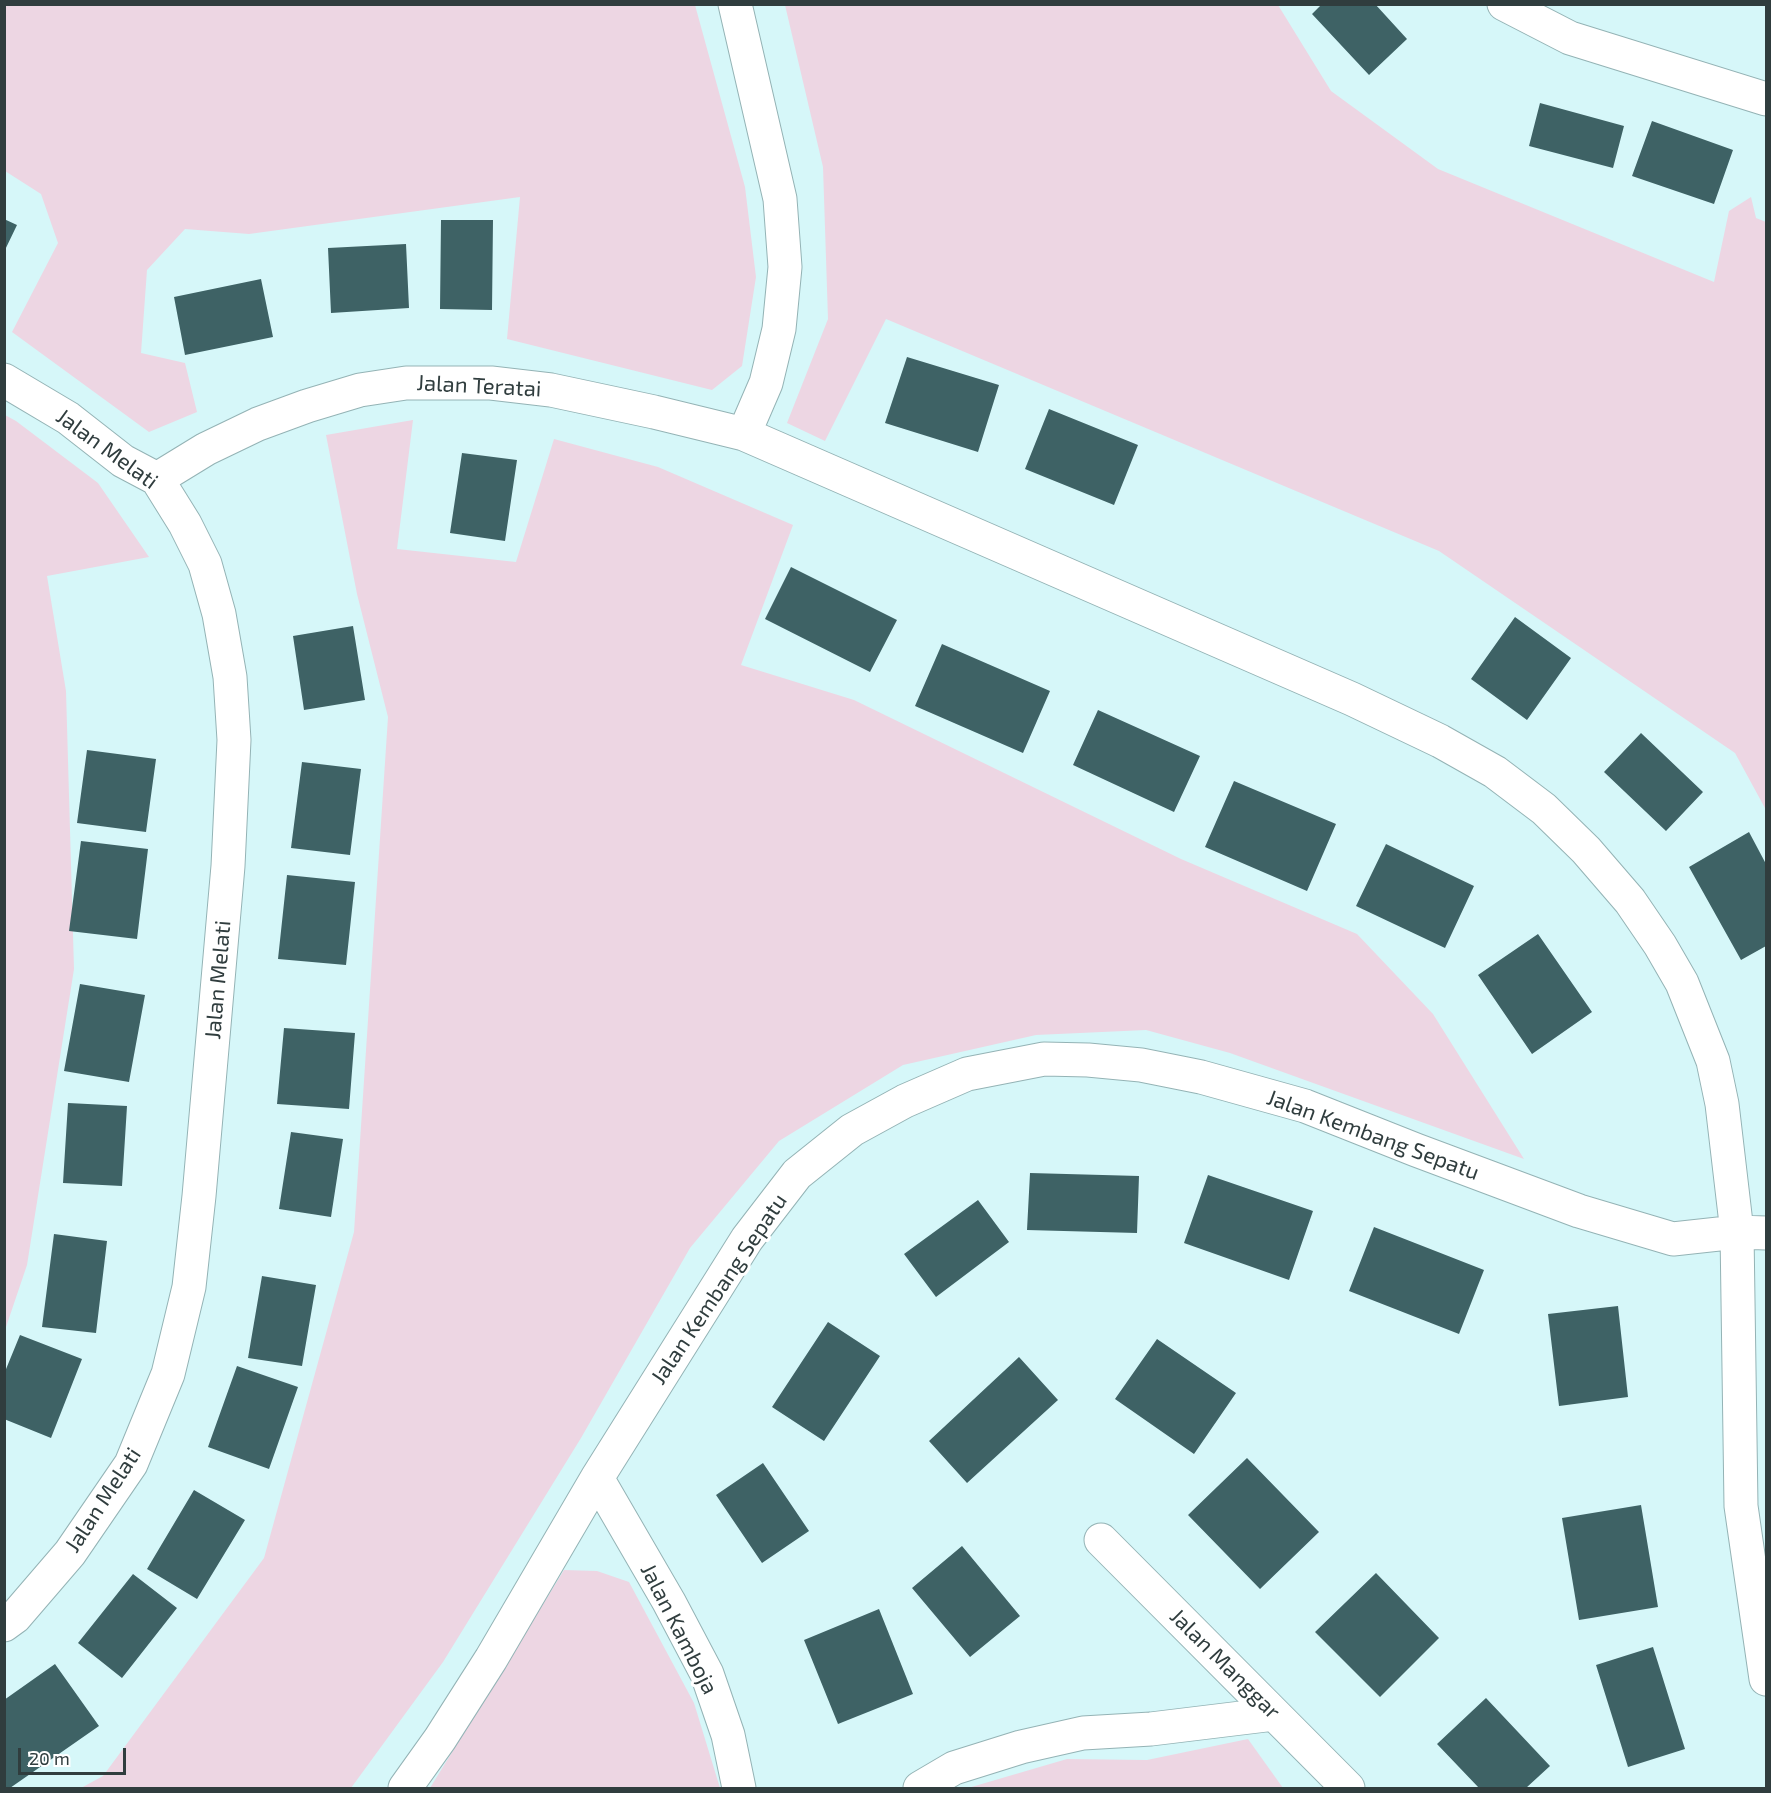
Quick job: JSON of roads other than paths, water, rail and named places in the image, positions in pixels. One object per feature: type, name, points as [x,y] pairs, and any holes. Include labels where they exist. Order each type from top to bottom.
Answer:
[{"type":"street","points":[[735,4],[780,199],[785,267],[779,329],[766,383],[744,434]]},
{"type":"street","points":[[1504,4],[1570,38],[1767,99]]},
{"type":"street","name":"Jalan Melati","points":[[4,380],[68,418],[123,461],[157,479],[185,524],[205,564],[219,614],[230,677],[234,740],[228,866],[199,1196],[189,1287],[168,1374],[131,1464],[70,1553],[15,1617],[4,1625]]},
{"type":"street","name":"Jalan Teratai","points":[[157,479],[206,449],[258,424],[350,393],[406,383],[491,383],[551,390],[744,434],[1352,699],[1440,741],[1486,767],[1544,809],[1586,850],[1630,901],[1682,983],[1713,1061],[1752,1233],[1741,1506],[1767,1679]]},
{"type":"street","name":"Jalan Kembang Sepatu","points":[[405,1788],[440,1739],[491,1659],[597,1478],[747,1239],[797,1174],[852,1130],[905,1101],[967,1074],[1044,1059],[1141,1065],[1200,1077],[1305,1106],[1568,1207],[1673,1239],[1752,1233]]},
{"type":"street","name":"Jalan Kamboja","points":[[597,1478],[669,1602],[707,1674],[728,1735],[739,1788]]},
{"type":"street","name":"Jalan Manggar","points":[[1101,1540],[1348,1788]]},
{"type":"street","points":[[920,1788],[954,1768],[1021,1747],[1083,1733],[1151,1729],[1274,1714]]}]
